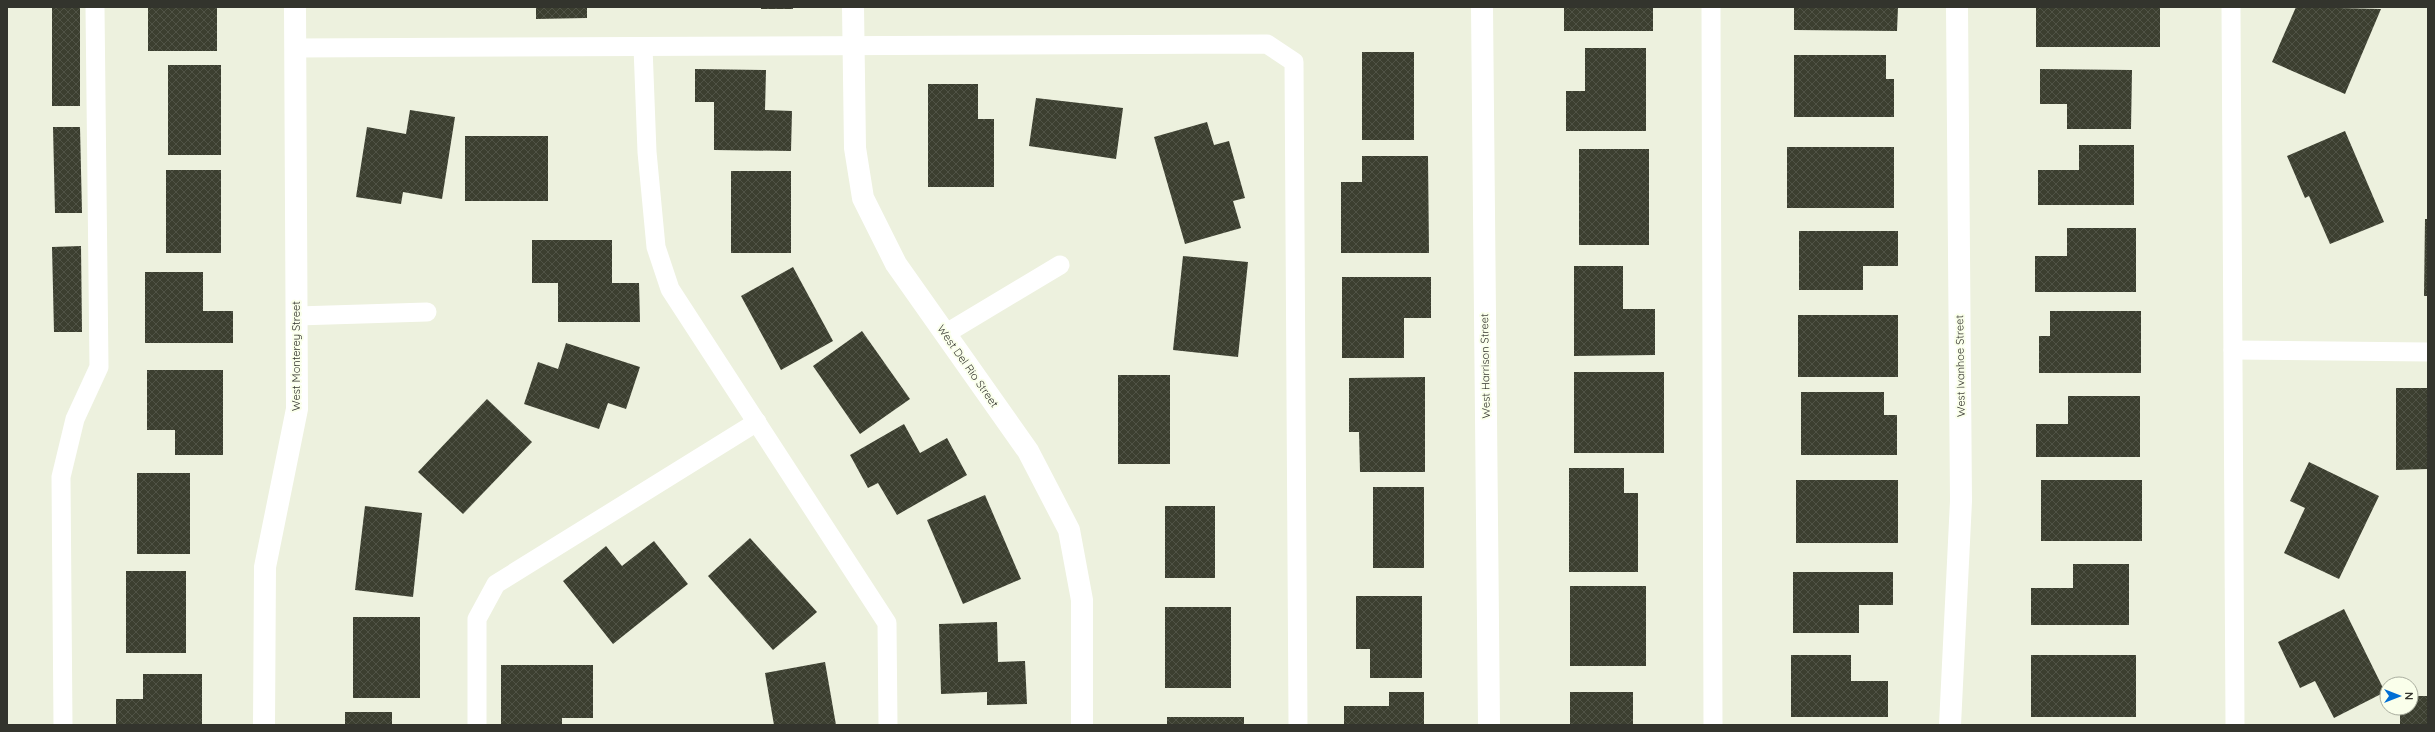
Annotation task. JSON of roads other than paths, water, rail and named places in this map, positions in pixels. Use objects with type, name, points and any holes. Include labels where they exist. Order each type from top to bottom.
[{"type":"street","name":"West Monterey Street","points":[[264,725],[265,567],[297,409],[295,7]]},
{"type":"street","name":"West Del Rio Street","points":[[853,7],[854,148],[863,198],[896,264],[1028,451],[1069,530],[1082,600],[1082,725]]},
{"type":"street","name":"West Harrison Street","points":[[1482,7],[1489,725]]},
{"type":"street","name":"West Ivanhoe Street","points":[[1950,725],[1961,500],[1957,7]]},
{"type":"lane","points":[[63,725],[61,477],[75,419],[99,367],[96,7]]},
{"type":"lane","points":[[1711,7],[1713,725]]},
{"type":"lane","points":[[2231,7],[2235,725]]},
{"type":"lane","points":[[295,48],[1267,44],[1294,62],[1298,725]]},
{"type":"lane","points":[[643,47],[647,152],[656,247],[670,289],[887,623],[888,725]]},
{"type":"lane","points":[[945,334],[1060,265]]},
{"type":"lane","points":[[297,316],[428,312]]},
{"type":"lane","points":[[2233,350],[2428,352]]},
{"type":"lane","points":[[477,725],[477,619],[496,584],[757,422]]}]
